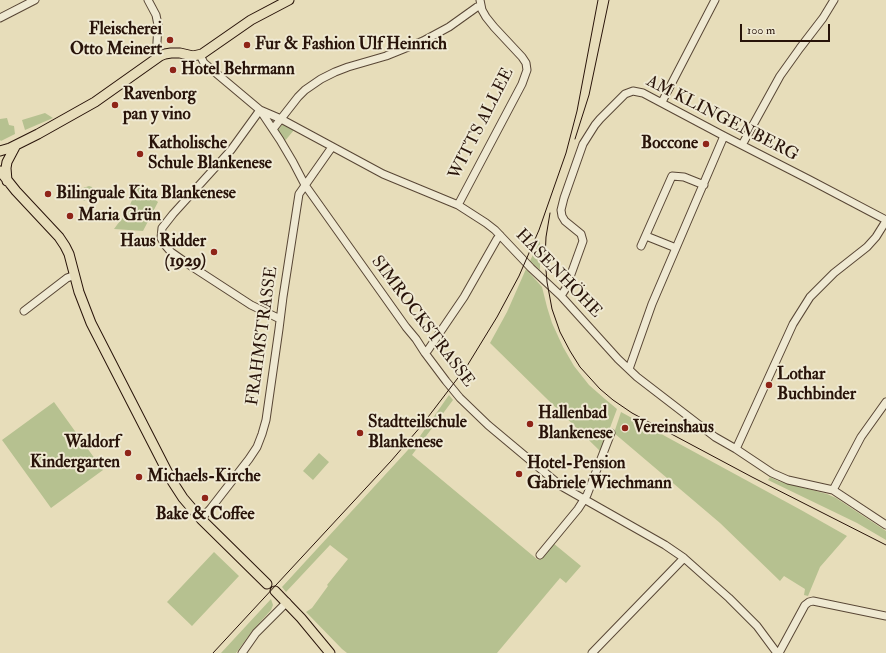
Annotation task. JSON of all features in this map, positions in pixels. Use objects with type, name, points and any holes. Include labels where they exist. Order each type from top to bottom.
[{"type":"main road","points":[[0,151],[16,145],[59,123],[95,102],[165,54],[180,53],[193,56],[200,55],[251,20],[289,0]]},
{"type":"main road","points":[[8,181],[6,168],[7,162],[16,145]]},
{"type":"main road","points":[[0,171],[59,237],[69,254],[79,292],[91,323],[172,481],[183,498],[201,519],[267,584]]},
{"type":"main road","points":[[275,591],[287,602],[330,653]]},
{"type":"street","points":[[0,18],[35,0]]},
{"type":"street","points":[[148,0],[156,15],[158,26],[156,59]]},
{"type":"street","points":[[662,102],[715,0]]},
{"type":"street","points":[[742,145],[780,76],[823,18],[834,0]]},
{"type":"street","points":[[273,129],[298,97],[321,79],[348,67],[386,56],[423,41],[449,27],[478,7],[480,3]]},
{"type":"street","name":"WITTS ALLEE","points":[[458,205],[524,79],[526,70],[526,63],[522,57],[486,17],[480,3]]},
{"type":"street","name":"HASENHÖHE","points":[[200,55],[204,63],[260,110],[281,119],[383,174],[458,205],[486,222],[561,296],[618,359],[637,376],[715,437],[772,473],[788,480],[833,490],[886,525]]},
{"type":"street","name":"AM KLINGENBERG","points":[[561,296],[566,288],[583,242],[581,234],[564,221],[561,213],[564,198],[584,144],[595,125],[625,94],[630,92],[640,91],[886,220]]},
{"type":"street","points":[[260,110],[231,150],[162,228],[161,238],[171,252],[191,266],[252,305],[280,319]]},
{"type":"street","name":"SIMROCKSTRASSE","points":[[260,110],[293,162],[305,185],[406,327],[460,398],[484,422],[561,486],[665,545],[684,558],[727,596],[757,626],[778,653]]},
{"type":"street","points":[[629,369],[652,304],[724,136]]},
{"type":"street","name":"FRAHMSTRASSE","points":[[201,519],[248,461],[260,440],[266,420],[299,194],[332,147]]},
{"type":"street","points":[[641,246],[672,176],[684,177],[704,185]]},
{"type":"street","points":[[736,449],[793,324],[810,297],[834,273],[867,247],[876,237],[886,220]]},
{"type":"street","points":[[425,353],[464,297],[500,235]]},
{"type":"street","points":[[646,236],[676,248]]},
{"type":"street","points":[[24,311],[66,278],[75,275]]},
{"type":"street","points":[[833,490],[861,437],[886,402]]},
{"type":"street","points":[[540,555],[584,500],[611,433]]},
{"type":"street","points":[[592,653],[684,558]]},
{"type":"street","points":[[778,653],[805,605],[809,602],[812,601],[886,616]]},
{"type":"street","points":[[242,653],[256,633],[287,602]]},
{"type":"green space","points":[[45,113],[53,118],[25,130],[22,120]]},
{"type":"green space","points":[[7,118],[9,125],[14,126],[15,134],[1,141],[0,119]]},
{"type":"green space","points":[[285,124],[294,130],[284,142],[277,131],[282,125]]},
{"type":"green space","points":[[138,185],[158,202],[143,231],[114,229],[128,210]]},
{"type":"green space","points":[[89,186],[94,190],[95,195],[92,197],[86,199],[85,201],[77,199],[73,196],[80,189]]},
{"type":"green space","points":[[540,240],[540,270],[530,261]]},
{"type":"green space","points":[[526,269],[542,287],[552,323],[574,366],[589,385],[617,409],[601,452],[490,343],[507,312]]},
{"type":"green space","points":[[449,395],[453,400],[412,455],[538,560],[553,543],[581,566],[566,583],[560,578],[497,653],[347,653],[306,612],[312,608],[328,586],[327,585],[348,559],[330,545],[286,592],[282,587],[418,439]]},
{"type":"green space","points":[[54,402],[103,470],[51,508],[2,440]]},
{"type":"green space","points":[[621,412],[847,536],[820,567],[808,596],[804,595],[805,589],[784,576],[780,581],[720,523],[614,433]]},
{"type":"green space","points":[[319,453],[329,462],[313,480],[303,471]]},
{"type":"green space","points":[[770,477],[778,481],[827,494],[836,498],[886,531],[886,540],[857,523],[768,480]]},
{"type":"green space","points":[[214,552],[239,576],[192,626],[167,602]]},
{"type":"green space","points":[[271,599],[273,605],[271,610],[253,630],[236,653],[221,653]]},
{"type":"tram line","points":[[213,653],[391,461],[422,425],[467,366],[497,317],[519,276],[539,230],[566,153],[577,111],[598,0]]},
{"type":"tram line","points":[[575,139],[589,95],[609,0]]},
{"type":"tram line","points":[[550,213],[546,237],[545,258],[547,282],[552,309],[560,332],[570,351],[580,367],[600,389],[632,413],[752,477],[886,545]]},
{"type":"place","name":"Fleischerei Otto Meinert","points":[[170,40]]},
{"type":"place","name":"Fur & Fashion Ulf Heinrich","points":[[247,45]]},
{"type":"place","name":"Hotel Behrmann","points":[[173,70]]},
{"type":"place","name":"Ravenborg pan y vino","points":[[115,105]]},
{"type":"place","name":"Boccone","points":[[706,144]]},
{"type":"place","name":"Katholische Schule Blankenese","points":[[140,154]]},
{"type":"place","name":"Bilinguale Kita Blankenese","points":[[48,194]]},
{"type":"place","name":"Maria Grün","points":[[70,216]]},
{"type":"place","name":"Haus Ridder (1929)","points":[[214,252]]},
{"type":"place","name":"Lothar Buchbinder","points":[[769,385]]},
{"type":"place","name":"Hallenbad Blankenese","points":[[530,424]]},
{"type":"place","name":"Vereinshaus","points":[[625,428]]},
{"type":"place","name":"Stadtteilschule Blankenese","points":[[360,433]]},
{"type":"place","name":"Waldorf Kindergarten","points":[[128,453]]},
{"type":"place","name":"Hotel-Pension Gabriele Wiechmann","points":[[519,474]]},
{"type":"place","name":"Michaels-Kirche","points":[[139,477]]},
{"type":"place","name":"Bake & Coffee","points":[[205,498]]}]
